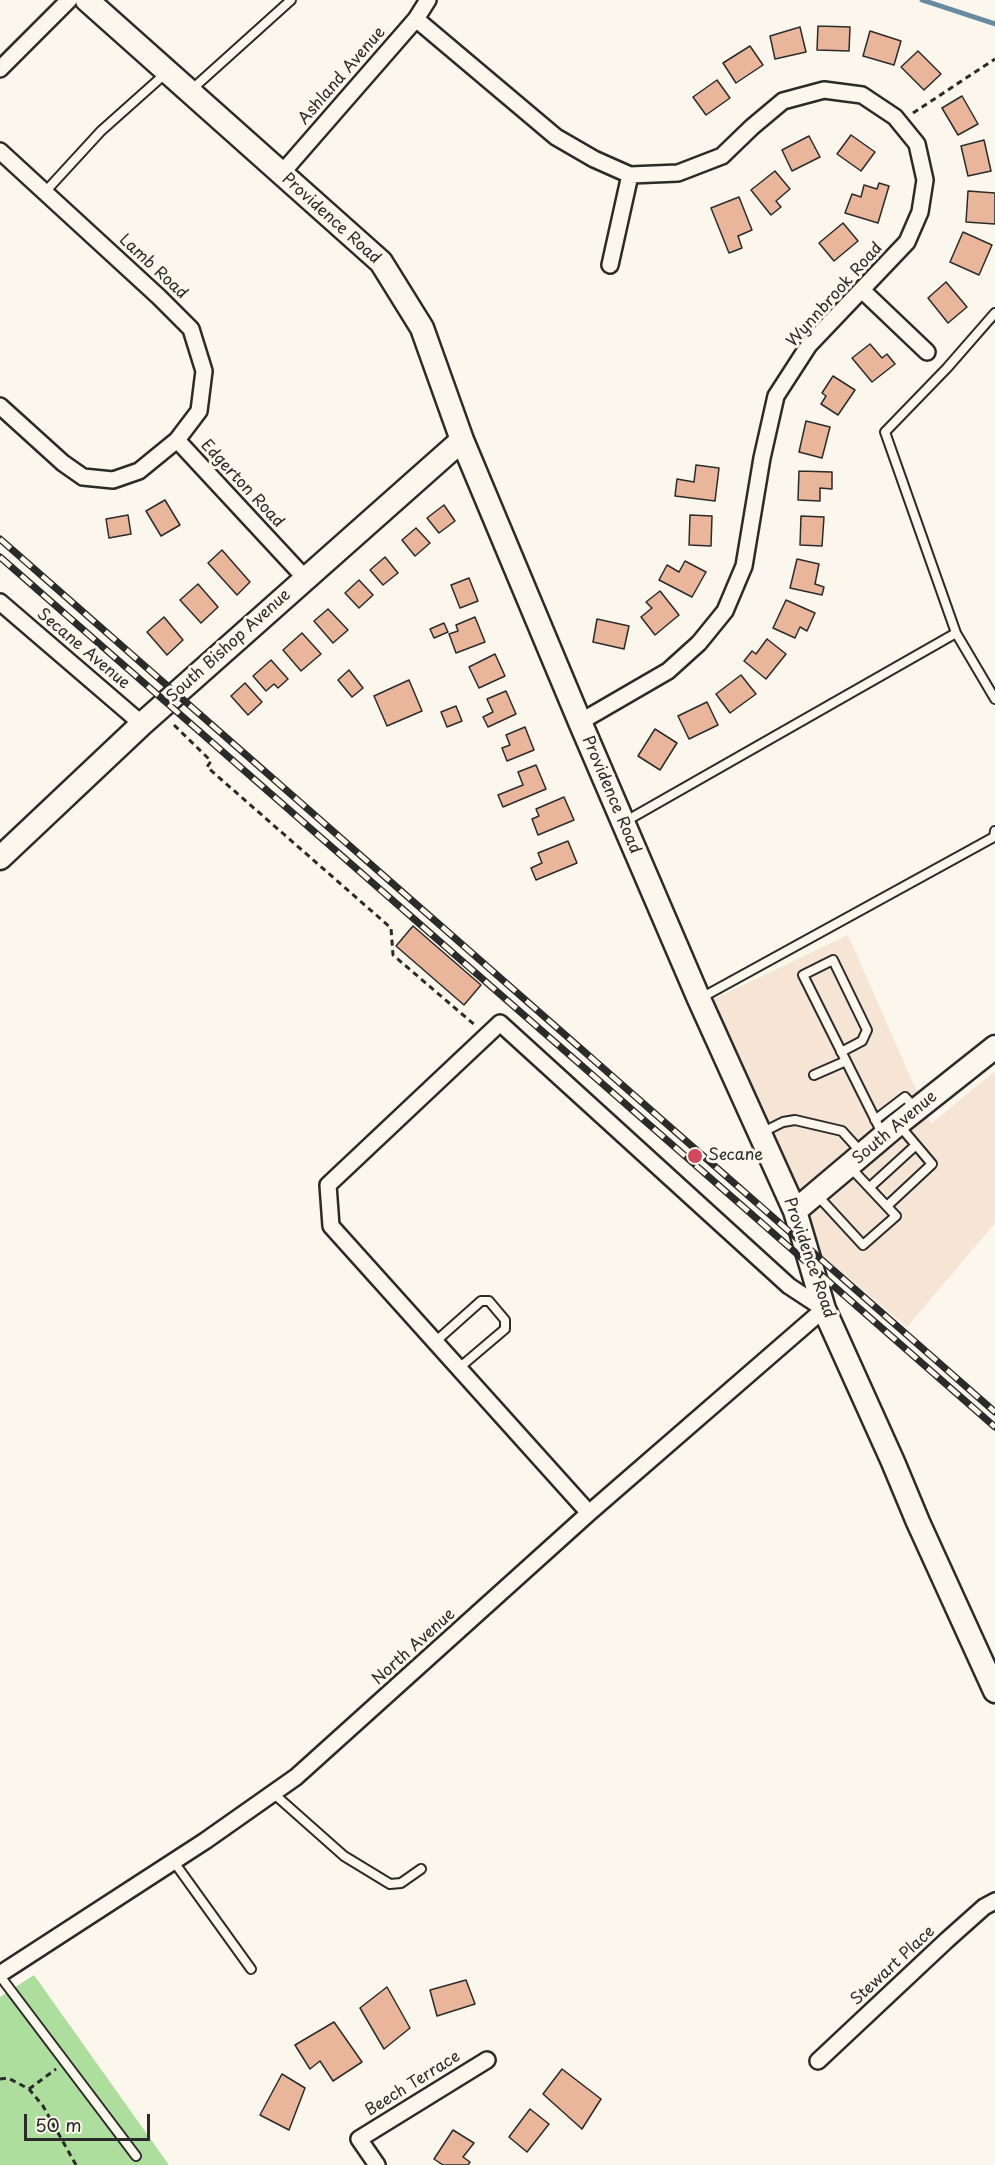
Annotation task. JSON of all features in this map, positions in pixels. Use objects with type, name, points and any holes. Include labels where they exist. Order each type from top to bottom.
[{"type":"street","points":[[0,69],[69,0]]},
{"type":"street","name":"Providence Road","points":[[87,0],[381,262],[422,328],[462,440],[580,722],[699,999],[795,1211],[824,1309],[995,1691]]},
{"type":"street","name":"Ashland Avenue","points":[[280,174],[416,19],[428,0]]},
{"type":"street","name":"Wynnbrook Road","points":[[416,19],[556,137],[594,159],[630,175],[678,173],[722,156],[783,101],[824,90],[862,95],[895,117],[917,144],[925,180],[920,212],[907,242],[863,291],[809,345],[776,396],[762,458],[744,566],[725,611],[699,643],[668,671],[580,722]]},
{"type":"street","name":"Lamb Road","points":[[0,150],[191,329],[204,371],[200,411],[177,440]]},
{"type":"street","points":[[610,265],[630,175]]},
{"type":"street","points":[[863,291],[927,352]]},
{"type":"street","name":"Edgerton Road","points":[[0,406],[63,463],[83,477],[113,480],[139,471],[177,440],[306,578]]},
{"type":"street","name":"South Bishop Avenue","points":[[0,858],[142,724],[462,440]]},
{"type":"street","name":"Secane Avenue","points":[[0,602],[142,724]]},
{"type":"street","points":[[589,1513],[331,1226],[328,1185],[500,1023],[789,1286],[824,1309]]},
{"type":"street","name":"South Avenue","points":[[795,1211],[856,1160],[886,1127],[916,1110],[992,1054]]},
{"type":"street","name":"North Avenue","points":[[0,1975],[174,1862],[296,1777],[589,1513],[824,1309]]},
{"type":"street","name":"Stewart Place","points":[[818,2061],[947,1940],[984,1907],[995,1901]]},
{"type":"street","name":"Beech Terrace","points":[[377,2165],[359,2139],[487,2060]]},
{"type":"lane","points":[[189,92],[291,0]]},
{"type":"lane","points":[[45,192],[101,131],[167,72]]},
{"type":"lane","points":[[995,313],[947,368],[885,432],[956,633],[995,699]]},
{"type":"lane","points":[[623,823],[956,633]]},
{"type":"lane","points":[[699,999],[994,837],[995,831]]},
{"type":"lane","points":[[841,1052],[862,1041],[867,1030],[833,960],[803,975],[841,1052],[886,1127],[916,1145],[932,1164],[887,1206]]},
{"type":"lane","points":[[814,1075],[846,1061]]},
{"type":"lane","points":[[760,1134],[789,1120],[835,1128],[847,1136],[870,1187],[896,1216],[863,1245],[816,1194]]},
{"type":"lane","points":[[870,1187],[916,1145]]},
{"type":"lane","points":[[435,1342],[481,1301],[489,1301],[506,1320],[505,1329],[459,1368]]},
{"type":"lane","points":[[273,1793],[344,1856],[390,1884],[401,1883],[421,1869]]},
{"type":"lane","points":[[174,1862],[251,1969]]},
{"type":"lane","points":[[0,1975],[136,2156]]},
{"type":"path","points":[[898,122],[995,59]]},
{"type":"path","points":[[174,725],[211,761],[207,767],[391,928],[393,955],[487,1035]]},
{"type":"path","points":[[28,2089],[65,2062]]},
{"type":"path","points":[[0,2079],[8,2078],[28,2089],[43,2106],[76,2165]]},
{"type":"shaded area","points":[[848,935],[931,1124],[995,1071],[995,1223],[907,1327],[822,1255],[813,1226],[712,1000]]},
{"type":"green space","points":[[34,1975],[169,2165],[0,2165],[0,1997]]},
{"type":"building","points":[[818,26],[850,27],[849,51],[817,50]]},
{"type":"building","points":[[800,27],[806,52],[775,59],[770,36]]},
{"type":"building","points":[[870,31],[901,41],[894,65],[863,56]]},
{"type":"building","points":[[750,46],[763,65],[736,83],[723,63]]},
{"type":"building","points":[[918,51],[941,74],[924,90],[901,67]]},
{"type":"building","points":[[717,80],[730,98],[706,115],[693,97]]},
{"type":"building","points":[[962,96],[978,124],[958,135],[942,108]]},
{"type":"building","points":[[851,135],[875,152],[861,171],[837,154]]},
{"type":"building","points":[[809,136],[820,157],[792,171],[782,150]]},
{"type":"building","points":[[984,140],[991,171],[968,176],[961,146]]},
{"type":"building","points":[[775,171],[790,189],[776,201],[781,207],[771,215],[751,190]]},
{"type":"building","points":[[879,183],[889,186],[878,223],[845,213],[852,194],[861,197],[864,185],[877,189]]},
{"type":"building","points":[[968,191],[995,193],[995,224],[966,222]]},
{"type":"building","points":[[739,197],[752,230],[738,236],[742,248],[729,253],[711,208]]},
{"type":"building","points":[[843,223],[858,241],[834,261],[819,243]]},
{"type":"building","points":[[963,232],[992,245],[979,275],[950,262]]},
{"type":"building","points":[[946,282],[967,307],[948,323],[928,298]]},
{"type":"building","points":[[870,344],[882,358],[887,354],[895,364],[872,382],[852,358]]},
{"type":"building","points":[[833,376],[855,390],[838,415],[821,404],[826,396],[822,393]]},
{"type":"building","points":[[806,421],[830,427],[822,458],[799,452]]},
{"type":"building","points":[[696,465],[719,468],[715,501],[675,496],[677,479],[694,482]]},
{"type":"building","points":[[799,471],[832,472],[832,489],[820,488],[820,501],[798,500]]},
{"type":"building","points":[[165,500],[180,525],[161,536],[146,511]]},
{"type":"building","points":[[444,505],[455,521],[439,533],[427,518]]},
{"type":"building","points":[[128,515],[131,534],[109,538],[106,519]]},
{"type":"building","points":[[690,515],[712,516],[711,546],[689,545]]},
{"type":"building","points":[[801,516],[824,517],[822,546],[800,545]]},
{"type":"building","points":[[416,528],[430,543],[415,556],[402,540]]},
{"type":"building","points":[[222,550],[250,582],[237,595],[208,563]]},
{"type":"building","points":[[385,557],[398,573],[383,585],[370,570]]},
{"type":"building","points":[[797,559],[819,564],[815,584],[824,587],[822,595],[790,588]]},
{"type":"building","points":[[685,561],[706,572],[692,597],[659,580],[667,565],[679,572]]},
{"type":"building","points":[[469,578],[478,601],[460,608],[451,585]]},
{"type":"building","points":[[359,580],[373,595],[359,608],[345,593]]},
{"type":"building","points":[[198,584],[218,607],[201,623],[180,600]]},
{"type":"building","points":[[660,591],[679,615],[655,635],[641,617],[652,608],[646,602]]},
{"type":"building","points":[[786,600],[815,613],[807,631],[800,627],[795,638],[773,628]]},
{"type":"building","points":[[328,609],[348,630],[333,643],[314,621]]},
{"type":"building","points":[[164,617],[183,640],[167,655],[147,632]]},
{"type":"building","points":[[475,617],[485,642],[456,653],[449,634],[458,631],[456,625]]},
{"type":"building","points":[[597,619],[629,626],[624,649],[593,642]]},
{"type":"building","points":[[444,623],[448,632],[434,638],[430,629]]},
{"type":"building","points":[[302,633],[321,654],[301,671],[283,650]]},
{"type":"building","points":[[767,639],[786,654],[766,679],[744,661],[752,651],[756,654]]},
{"type":"building","points":[[495,654],[505,676],[479,688],[469,667]]},
{"type":"building","points":[[271,660],[288,679],[278,688],[274,684],[266,691],[253,676]]},
{"type":"building","points":[[349,670],[363,688],[352,697],[338,680]]},
{"type":"building","points":[[741,675],[756,694],[730,713],[716,694]]},
{"type":"building","points":[[409,680],[422,711],[387,726],[374,696]]},
{"type":"building","points":[[245,683],[262,702],[248,715],[231,696]]},
{"type":"building","points":[[506,691],[516,714],[488,727],[483,717],[493,712],[487,699]]},
{"type":"building","points":[[707,702],[718,725],[689,739],[678,716]]},
{"type":"building","points":[[456,706],[462,721],[447,727],[441,712]]},
{"type":"building","points":[[525,727],[534,750],[507,761],[502,748],[510,745],[506,735]]},
{"type":"building","points":[[655,729],[677,743],[660,770],[638,756]]},
{"type":"building","points":[[536,765],[546,789],[503,807],[498,795],[523,785],[518,772]]},
{"type":"building","points":[[564,797],[574,820],[538,835],[532,819],[539,816],[536,809]]},
{"type":"building","points":[[568,841],[577,863],[536,880],[531,868],[542,863],[538,853]]},
{"type":"building","points":[[413,926],[481,985],[464,1005],[396,946]]},
{"type":"building","points":[[466,1980],[475,2004],[437,2016],[430,1990]]},
{"type":"building","points":[[387,1987],[410,2028],[384,2049],[360,2008]]},
{"type":"building","points":[[334,2022],[362,2062],[333,2081],[320,2061],[310,2069],[295,2045]]},
{"type":"building","points":[[562,2069],[601,2099],[582,2129],[543,2094]]},
{"type":"building","points":[[282,2074],[305,2088],[289,2130],[260,2115]]},
{"type":"building","points":[[530,2109],[549,2124],[527,2152],[509,2137]]},
{"type":"building","points":[[453,2130],[474,2143],[463,2157],[470,2162],[468,2165],[443,2165],[434,2159]]},
{"type":"waterway","points":[[922,0],[995,24]]},
{"type":"railway","points":[[0,539],[995,1412]]},
{"type":"railway","points":[[0,557],[995,1427]]},
{"type":"place","name":"Secane","points":[[695,1156]]}]
